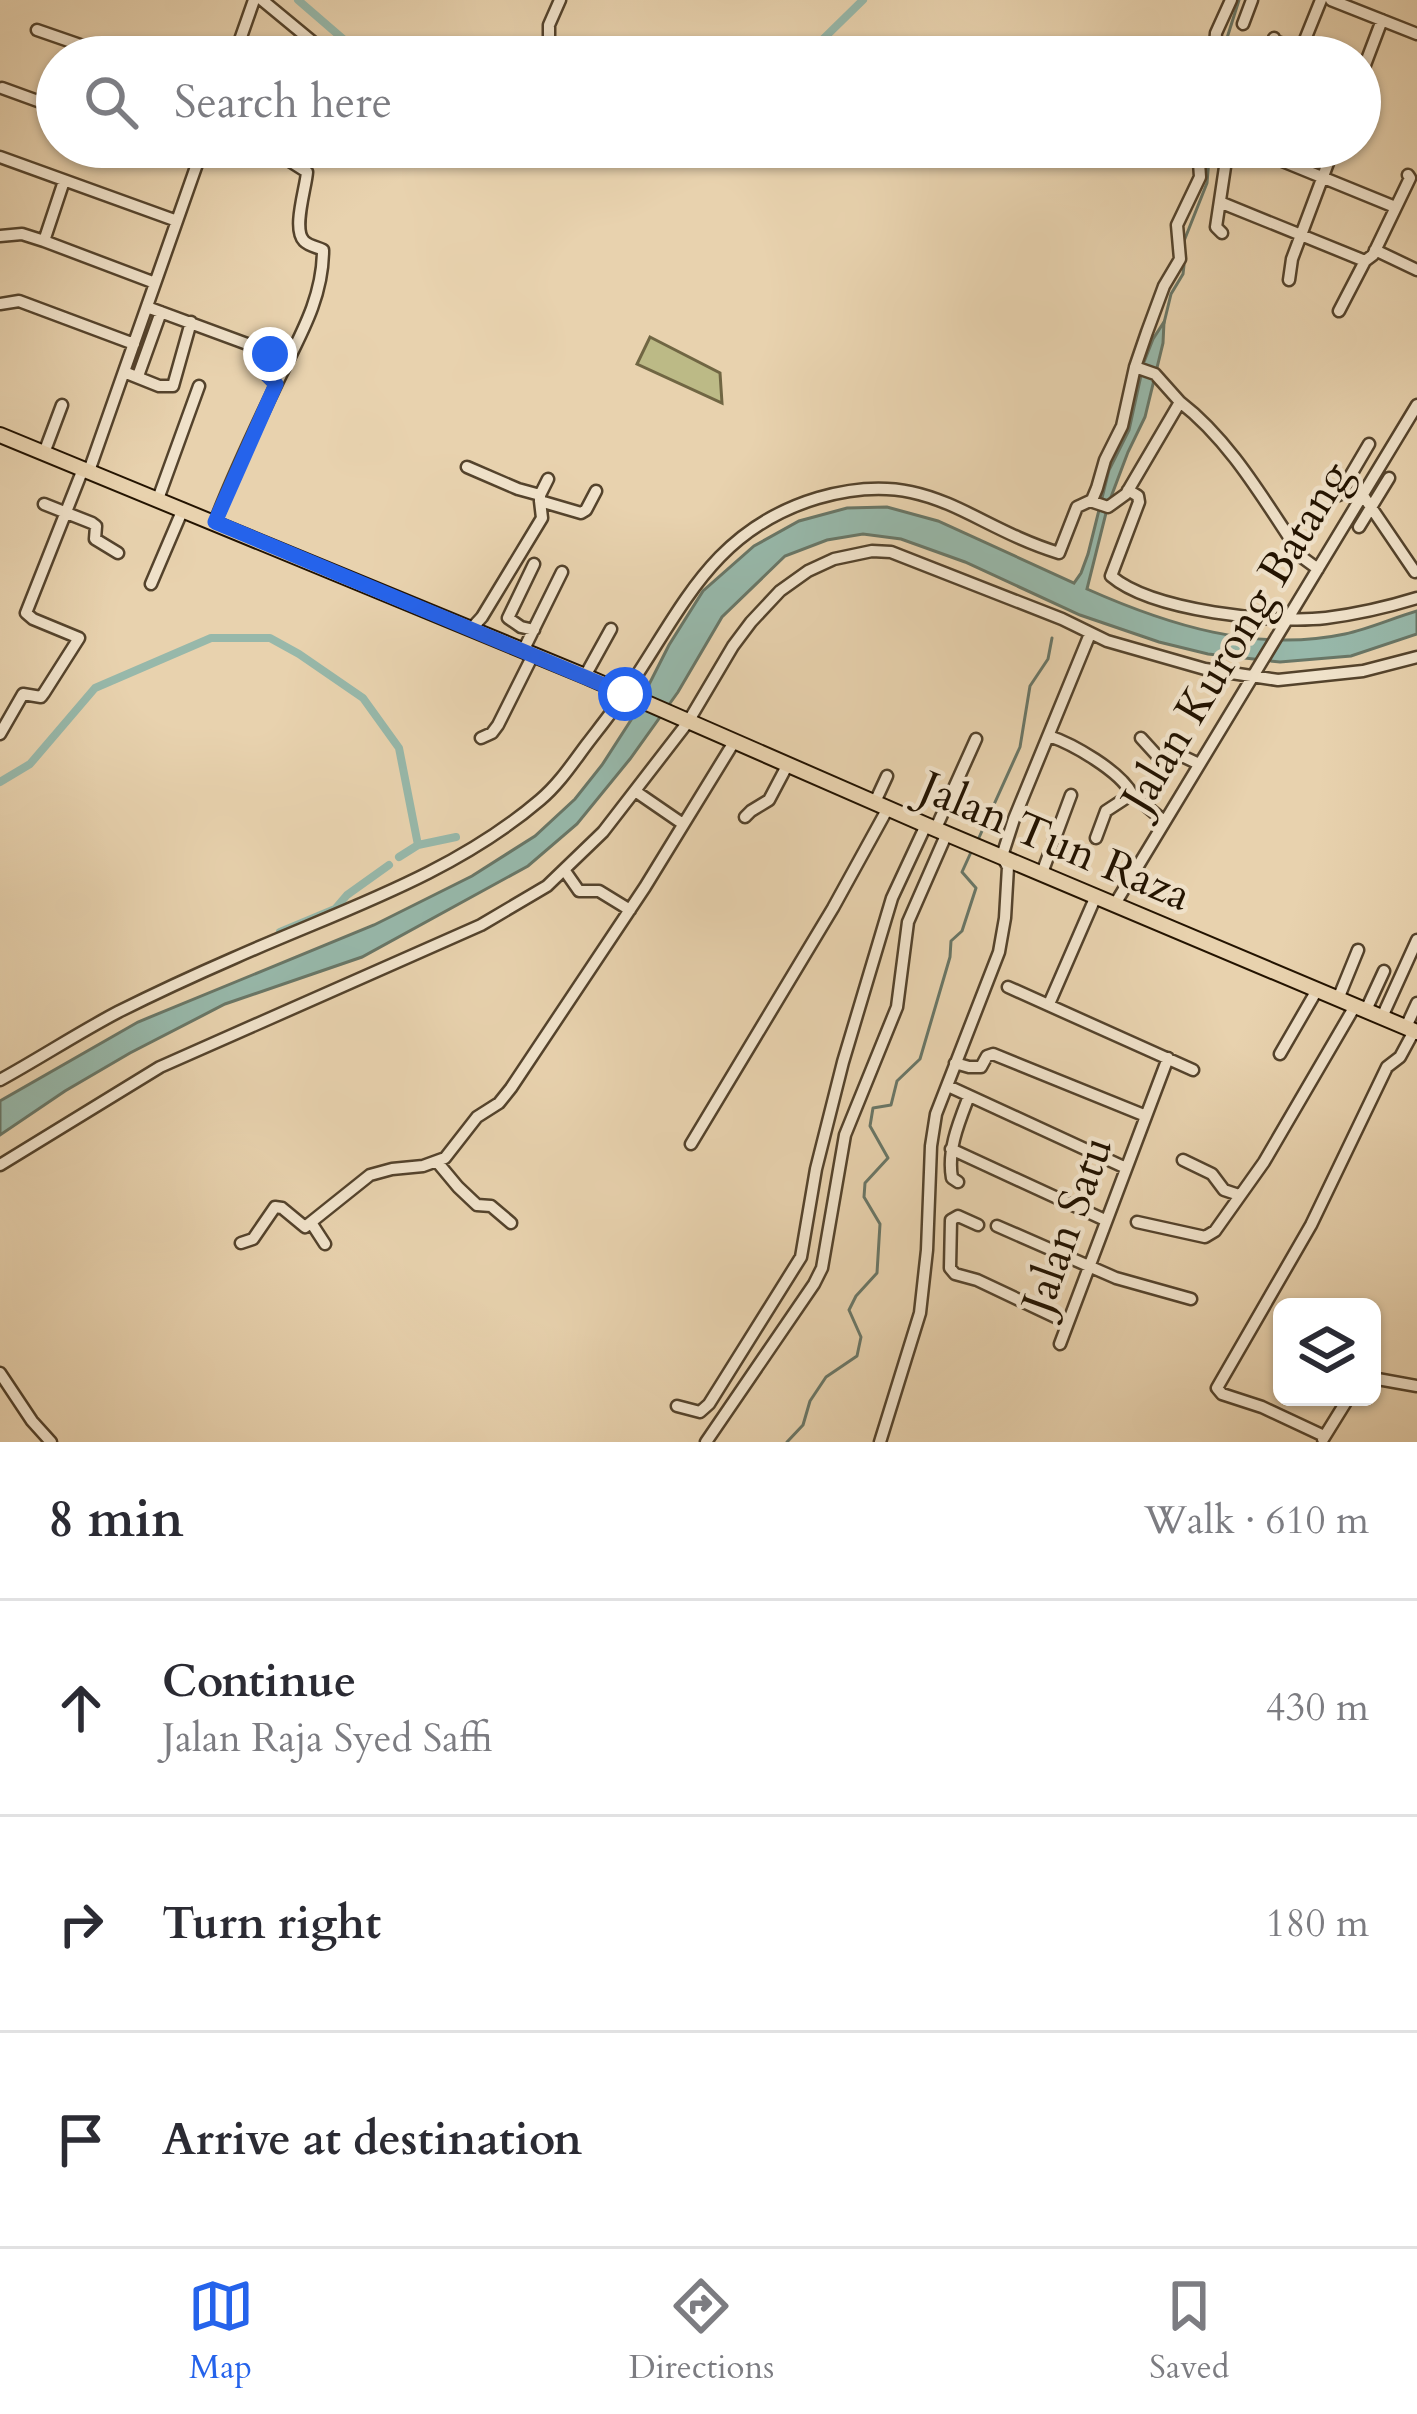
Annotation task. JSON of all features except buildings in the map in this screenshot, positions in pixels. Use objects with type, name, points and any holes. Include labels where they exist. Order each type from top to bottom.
[{"type":"main road","name":"Jalan Tun Raza","points":[[0,435],[585,676],[1412,1030]]},
{"type":"street","points":[[243,36],[258,0],[304,36]]},
{"type":"street","points":[[549,36],[560,0]]},
{"type":"street","points":[[1216,36],[1231,0]]},
{"type":"street","points":[[1243,24],[1252,0]]},
{"type":"street","points":[[1306,36],[1321,0]]},
{"type":"street","points":[[1330,0],[1417,34]]},
{"type":"street","points":[[1376,36],[1382,20]]},
{"type":"street","points":[[37,29],[56,36]]},
{"type":"street","points":[[2,88],[36,100]]},
{"type":"street","points":[[0,157],[177,221]]},
{"type":"street","points":[[0,734],[22,694],[41,697],[79,638],[26,613],[124,371],[196,168]]},
{"type":"street","points":[[215,522],[308,321],[322,274],[323,250],[300,236],[307,172],[301,168]]},
{"type":"street","points":[[1099,504],[1100,481],[1111,446],[1122,426],[1164,286],[1180,259],[1178,225],[1200,177],[1199,168]]},
{"type":"street","points":[[1222,233],[1216,227],[1226,168]]},
{"type":"street","points":[[1305,168],[1395,207]]},
{"type":"street","points":[[1289,280],[1326,168]]},
{"type":"street","points":[[1339,311],[1365,261],[1373,255],[1408,175]]},
{"type":"street","points":[[44,241],[64,181]]},
{"type":"street","points":[[1222,202],[1365,261]]},
{"type":"street","points":[[0,236],[22,234],[155,283]]},
{"type":"street","points":[[1375,250],[1417,270]]},
{"type":"street","points":[[0,304],[19,302],[134,344]]},
{"type":"street","points":[[147,307],[269,352],[267,375],[276,384]]},
{"type":"street","points":[[138,376],[161,312]]},
{"type":"street","points":[[124,371],[159,386],[173,386],[191,322]]},
{"type":"street","points":[[1137,368],[1155,374],[1212,430],[1303,558],[1318,569]]},
{"type":"street","points":[[158,499],[200,386]]},
{"type":"street","points":[[0,1080],[147,998],[447,865],[485,841],[564,776],[627,694],[704,572],[749,531],[819,498],[857,490],[904,489],[948,502],[1057,554],[1077,507],[1122,499],[1180,402]]},
{"type":"street","points":[[44,453],[62,405]]},
{"type":"street","name":"Jalan Kurong Batang","points":[[1115,904],[1417,405]]},
{"type":"street","points":[[1340,495],[1370,444]]},
{"type":"street","points":[[1360,458],[1378,468]]},
{"type":"street","points":[[466,467],[581,513],[596,491]]},
{"type":"street","points":[[1359,527],[1389,478]]},
{"type":"street","points":[[471,629],[542,518],[540,498],[548,479]]},
{"type":"street","points":[[1129,490],[1139,502],[1112,574],[1143,595],[1213,612],[1289,621],[1357,613],[1417,598]]},
{"type":"street","points":[[1362,494],[1415,572]]},
{"type":"street","points":[[44,504],[95,526],[95,539],[118,553]]},
{"type":"street","points":[[151,584],[183,509]]},
{"type":"street","points":[[0,1166],[160,1067],[481,925],[565,872],[603,832],[688,722],[758,613],[822,563],[883,551],[901,555],[1090,634],[1205,669],[1254,678],[1314,678],[1417,657]]},
{"type":"street","points":[[534,564],[508,618],[534,631]]},
{"type":"street","points":[[482,738],[498,725],[562,572]]},
{"type":"street","points":[[585,676],[611,629]]},
{"type":"street","points":[[880,1442],[920,1312],[936,1114],[999,952],[1008,867],[1002,856],[1090,634]]},
{"type":"street","points":[[1049,736],[1070,743],[1110,769],[1165,821]]},
{"type":"street","points":[[1141,739],[1162,761],[1182,756],[1198,764]]},
{"type":"street","points":[[706,1442],[822,1268],[845,1135],[897,1007],[904,941],[914,906],[976,740]]},
{"type":"street","points":[[293,1234],[370,1175],[438,1162],[477,1117],[500,1103],[630,910],[734,742]]},
{"type":"street","points":[[746,818],[775,793],[788,764]]},
{"type":"street","points":[[691,1144],[833,908],[881,805],[887,776]]},
{"type":"street","points":[[635,791],[683,824]]},
{"type":"street","points":[[1096,838],[1106,812],[1132,794]]},
{"type":"street","points":[[1042,873],[1071,795]]},
{"type":"street","points":[[677,1406],[700,1412],[709,1404],[801,1257],[816,1169],[843,1062],[892,898],[943,831]]},
{"type":"street","points":[[565,872],[579,891],[599,891],[630,910]]},
{"type":"street","points":[[1049,1004],[1096,896]]},
{"type":"street","points":[[1382,1017],[1417,940]]},
{"type":"street","points":[[1338,999],[1358,950]]},
{"type":"street","points":[[1138,1222],[1205,1237],[1215,1231],[1250,1184],[1384,971]]},
{"type":"street","points":[[1007,987],[1193,1070]]},
{"type":"street","points":[[1280,1054],[1317,990]]},
{"type":"street","points":[[1343,1406],[1323,1439],[1217,1388],[1311,1226],[1387,1067],[1400,1057],[1417,1003]]},
{"type":"street","points":[[955,1063],[981,1067],[992,1054],[1146,1116]]},
{"type":"street","name":"Jalan Satu","points":[[1060,1344],[1168,1058]]},
{"type":"street","points":[[948,1086],[1126,1168]]},
{"type":"street","points":[[958,1182],[950,1173],[952,1149],[969,1096]]},
{"type":"street","points":[[952,1149],[1106,1220]]},
{"type":"street","points":[[1183,1160],[1212,1174],[1224,1190],[1239,1195]]},
{"type":"street","points":[[438,1162],[477,1204],[491,1206],[511,1223]]},
{"type":"street","points":[[241,1243],[253,1239],[274,1207],[309,1226],[325,1244]]},
{"type":"street","points":[[978,1225],[958,1216],[951,1220],[950,1268],[955,1274],[1068,1323]]},
{"type":"street","points":[[997,1226],[1116,1278],[1191,1299]]},
{"type":"street","points":[[0,1373],[50,1442]]},
{"type":"street","points":[[1381,1380],[1417,1386]]},
{"type":"shaded area","points":[[1164,322],[1145,417],[1108,505],[1087,589],[1181,624],[1246,638],[1312,639],[1345,634],[1417,611],[1417,634],[1351,656],[1280,662],[1208,654],[1080,615],[965,562],[901,539],[863,534],[827,540],[785,556],[722,617],[678,692],[630,759],[577,824],[528,866],[362,957],[225,1004],[130,1053],[0,1135],[0,1101],[138,1022],[374,925],[472,876],[535,836],[575,799],[602,765],[703,591],[754,546],[799,521],[847,508],[887,507],[938,521],[1074,583],[1088,554],[1109,470],[1129,430],[1144,362]]},
{"type":"shaded area","points":[[650,337],[720,373],[722,403],[637,364]]},
{"type":"waterway","points":[[298,0],[340,36]]},
{"type":"waterway","points":[[826,36],[863,0]]},
{"type":"waterway","points":[[1228,36],[1239,0]]},
{"type":"waterway","points":[[1184,249],[1208,168]]},
{"type":"waterway","points":[[1164,323],[1184,265]]},
{"type":"waterway","points":[[0,782],[30,764],[95,688],[211,638],[270,638],[363,698],[399,748],[418,845],[399,857]]},
{"type":"waterway","points":[[977,842],[1020,747],[1030,686],[1048,659],[1052,638]]},
{"type":"waterway","points":[[418,845],[456,837]]},
{"type":"waterway","points":[[787,1442],[803,1425],[810,1401],[826,1377],[857,1356],[861,1337],[849,1310],[877,1273],[880,1224],[864,1197],[865,1183],[888,1158],[870,1126],[873,1108],[891,1105],[897,1081],[920,1059],[951,941],[962,931],[976,888],[962,872],[972,850]]},
{"type":"waterway","points":[[280,932],[335,909],[389,865]]},
{"type":"route","points":[[270,354],[267,375],[276,384],[215,522],[625,694]]}]
